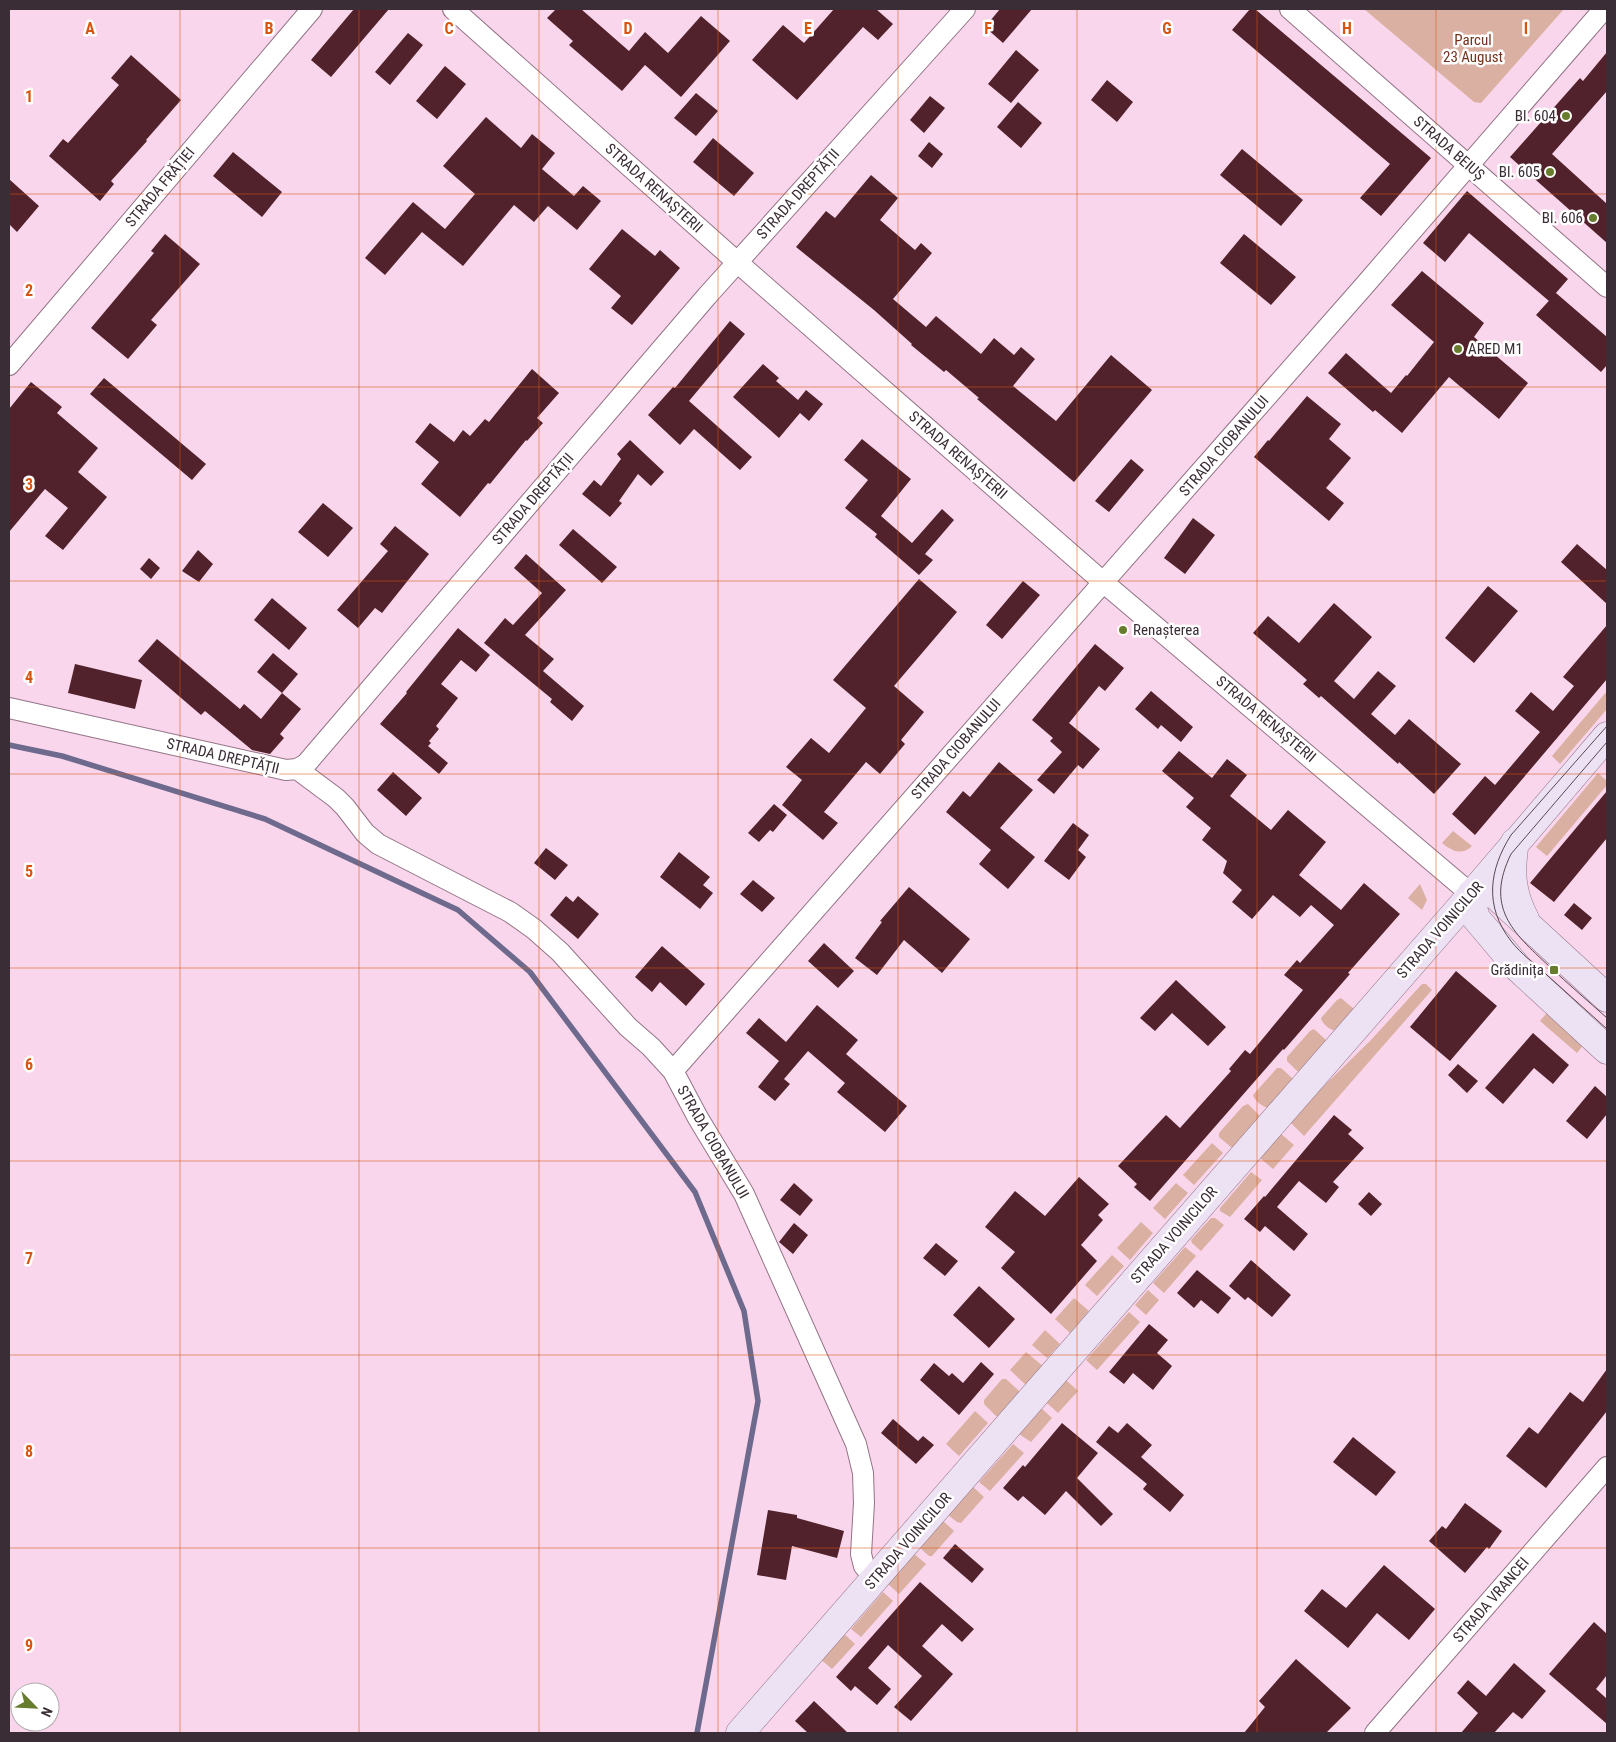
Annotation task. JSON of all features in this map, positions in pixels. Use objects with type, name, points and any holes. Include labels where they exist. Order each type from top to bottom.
[{"type":"main road","name":"STRADA VOINICILOR","points":[[740,1733],[761,1722],[875,1578],[1607,736]]},
{"type":"main road","points":[[1516,842],[1512,873],[1514,891],[1519,908],[1533,930]]},
{"type":"main road","points":[[1607,998],[1492,892],[1471,894],[1475,917],[1506,955],[1607,1050]]},
{"type":"main road","points":[[1435,936],[1452,932],[1466,933],[1487,942],[1506,955]]},
{"type":"street","name":"STRADA FRĂȚIEI","points":[[9,365],[312,9]]},
{"type":"street","name":"STRADA RENAȘTERII","points":[[453,9],[737,262],[1103,582],[1471,894]]},
{"type":"street","name":"STRADA DREPTĂȚII","points":[[9,708],[286,770],[297,769],[306,764],[737,262],[965,9]]},
{"type":"street","name":"STRADA BEIUȘ","points":[[1290,9],[1607,287]]},
{"type":"street","name":"STRADA CIOBANULUI","points":[[875,1578],[864,1566],[861,1554],[864,1503],[863,1473],[856,1444],[744,1194],[698,1118],[673,1071],[1469,166],[1604,9]]},
{"type":"street","points":[[297,769],[336,798],[365,833],[378,844],[510,912],[534,928],[560,952],[628,1027],[651,1046],[673,1071]]},
{"type":"street","name":"STRADA VRANCEI","points":[[1375,1733],[1607,1467]]},
{"type":"green space","name":"Parcul 23 August","points":[[1364,9],[1564,9],[1481,103],[1474,102]]},
{"type":"green space","points":[[1607,691],[1607,709],[1560,764],[1552,756]]},
{"type":"green space","points":[[1598,773],[1607,781],[1607,785],[1547,856],[1536,847]]},
{"type":"green space","points":[[1453,831],[1472,846],[1461,852],[1442,843]]},
{"type":"green space","points":[[1420,884],[1427,900],[1422,910],[1408,898]]},
{"type":"green space","points":[[1422,984],[1426,984],[1432,990],[1304,1136],[1289,1121],[1291,1118],[1371,1040]]},
{"type":"green space","points":[[1341,998],[1354,1009],[1337,1031],[1335,1031],[1325,1025],[1321,1018]]},
{"type":"green space","points":[[1551,1008],[1588,1039],[1577,1053],[1540,1021]]},
{"type":"green space","points":[[1314,1029],[1327,1041],[1303,1071],[1297,1071],[1287,1061],[1287,1057]]},
{"type":"green space","points":[[1277,1068],[1281,1068],[1292,1078],[1293,1083],[1270,1109],[1258,1102],[1253,1095]]},
{"type":"green space","points":[[1248,1104],[1260,1116],[1260,1121],[1237,1147],[1232,1148],[1219,1137],[1219,1133],[1243,1106]]},
{"type":"green space","points":[[1280,1133],[1294,1145],[1273,1169],[1259,1157]]},
{"type":"green space","points":[[1212,1143],[1223,1153],[1194,1185],[1183,1175]]},
{"type":"green space","points":[[1251,1172],[1262,1180],[1230,1217],[1220,1211],[1220,1208]]},
{"type":"green space","points":[[1176,1183],[1188,1193],[1165,1219],[1153,1208]]},
{"type":"green space","points":[[1211,1218],[1215,1218],[1224,1225],[1201,1251],[1191,1240]]},
{"type":"green space","points":[[1141,1222],[1153,1233],[1130,1260],[1117,1248]]},
{"type":"green space","points":[[1185,1247],[1196,1256],[1164,1293],[1153,1283]]},
{"type":"green space","points":[[1112,1255],[1124,1266],[1097,1296],[1085,1285]]},
{"type":"green space","points":[[1148,1290],[1159,1300],[1146,1315],[1135,1305]]},
{"type":"green space","points":[[1074,1298],[1089,1311],[1070,1333],[1055,1319]]},
{"type":"green space","points":[[1129,1312],[1140,1322],[1097,1370],[1086,1360]]},
{"type":"green space","points":[[1045,1330],[1060,1344],[1047,1358],[1032,1345]]},
{"type":"green space","points":[[1026,1352],[1044,1367],[1027,1386],[1010,1370]]},
{"type":"green space","points":[[1002,1379],[1006,1379],[1019,1391],[1019,1395],[1000,1416],[996,1416],[984,1404],[984,1400]]},
{"type":"green space","points":[[1062,1380],[1067,1381],[1078,1391],[1058,1413],[1047,1403],[1046,1398]]},
{"type":"green space","points":[[1039,1406],[1052,1418],[1031,1442],[1019,1434]]},
{"type":"green space","points":[[975,1411],[988,1423],[959,1456],[946,1444]]},
{"type":"green space","points":[[1013,1444],[1024,1453],[990,1491],[979,1482]]},
{"type":"green space","points":[[971,1485],[984,1497],[961,1523],[957,1522],[948,1515]]},
{"type":"green space","points":[[941,1519],[954,1531],[932,1556],[929,1556],[920,1548],[920,1542]]},
{"type":"green space","points":[[912,1552],[926,1564],[899,1594],[888,1584]]},
{"type":"green space","points":[[883,1592],[893,1601],[861,1637],[851,1629]]},
{"type":"green space","points":[[842,1632],[855,1644],[832,1669],[819,1658]]},
{"type":"building","points":[[354,9],[389,9],[331,77],[311,60]]},
{"type":"building","points":[[556,9],[581,9],[629,51],[645,32],[668,53],[701,16],[730,41],[681,97],[645,65],[622,91],[569,45],[573,41],[547,18]]},
{"type":"building","points":[[834,9],[876,9],[893,24],[878,40],[863,27],[797,100],[752,60],[783,25],[804,43]]},
{"type":"building","points":[[1000,9],[1032,9],[1003,43],[985,27]]},
{"type":"building","points":[[1250,9],[1255,9],[1431,158],[1381,216],[1360,198],[1390,164],[1232,30]]},
{"type":"building","points":[[408,33],[423,45],[390,85],[375,72]]},
{"type":"building","points":[[1016,50],[1039,70],[1011,103],[988,84]]},
{"type":"building","points":[[1607,52],[1607,91],[1552,154],[1607,204],[1607,243],[1510,157],[1580,78],[1583,81]]},
{"type":"building","points":[[131,55],[181,100],[111,181],[114,184],[100,201],[49,156],[63,139],[68,143],[119,85],[111,78]]},
{"type":"building","points":[[445,66],[466,84],[437,119],[416,101]]},
{"type":"building","points":[[1107,80],[1133,102],[1117,122],[1091,100]]},
{"type":"building","points":[[696,93],[718,111],[696,136],[674,118]]},
{"type":"building","points":[[930,96],[945,108],[924,133],[910,120]]},
{"type":"building","points":[[1018,102],[1042,123],[1021,148],[997,127]]},
{"type":"building","points":[[486,117],[521,148],[532,134],[555,153],[542,169],[574,196],[583,186],[601,201],[577,230],[548,206],[534,222],[514,205],[463,266],[422,232],[385,275],[365,258],[413,202],[445,229],[475,194],[443,166]]},
{"type":"building","points":[[713,138],[754,173],[734,196],[693,162]]},
{"type":"building","points":[[929,142],[943,154],[932,168],[918,156]]},
{"type":"building","points":[[1242,149],[1303,200],[1281,226],[1220,175]]},
{"type":"building","points":[[233,152],[282,192],[262,217],[213,176]]},
{"type":"building","points":[[871,175],[898,198],[880,220],[915,250],[921,243],[932,253],[893,299],[926,327],[936,316],[981,354],[994,338],[1014,355],[1021,347],[1035,359],[1013,386],[1056,421],[1111,355],[1152,390],[1074,482],[946,370],[944,372],[911,345],[874,310],[796,247],[826,211],[835,218]]},
{"type":"building","points":[[9,179],[39,206],[17,232],[9,224]]},
{"type":"building","points":[[1467,191],[1568,279],[1549,301],[1469,233],[1445,262],[1423,243]]},
{"type":"building","points":[[622,229],[655,256],[660,250],[680,268],[632,325],[611,308],[621,296],[589,269]]},
{"type":"building","points":[[165,234],[200,264],[151,320],[157,325],[128,359],[91,328],[154,253],[151,251]]},
{"type":"building","points":[[1244,234],[1296,277],[1271,305],[1220,263]]},
{"type":"building","name":"ARED M1","points":[[1422,271],[1484,323],[1474,337],[1528,383],[1499,419],[1449,377],[1402,433],[1375,410],[1373,412],[1328,373],[1346,353],[1391,393],[1407,376],[1434,342],[1391,305]]},
{"type":"building","points":[[1556,293],[1607,337],[1607,365],[1601,372],[1536,315]]},
{"type":"building","points":[[730,321],[745,334],[689,401],[752,457],[740,470],[694,429],[680,445],[648,415],[673,387],[675,388]]},
{"type":"building","points":[[763,364],[779,378],[776,381],[798,400],[806,390],[823,404],[809,421],[800,413],[779,438],[733,397]]},
{"type":"building","points":[[532,369],[559,393],[537,418],[543,423],[526,440],[490,484],[488,483],[460,517],[421,484],[439,462],[415,442],[430,423],[454,442],[463,430],[470,436],[485,419],[489,422]]},
{"type":"building","points":[[104,378],[206,464],[192,480],[90,394]]},
{"type":"building","points":[[31,382],[62,407],[57,413],[98,448],[78,472],[107,497],[63,550],[45,536],[68,508],[45,489],[9,532],[9,409]]},
{"type":"building","points":[[1307,396],[1341,424],[1329,439],[1351,458],[1326,488],[1344,503],[1329,521],[1254,457]]},
{"type":"building","points":[[862,439],[911,479],[881,516],[912,543],[942,509],[954,520],[925,554],[933,560],[919,575],[875,537],[877,534],[845,508],[868,480],[844,460]]},
{"type":"building","points":[[630,440],[664,472],[651,486],[638,474],[619,501],[622,503],[610,517],[582,494],[594,480],[601,486],[621,459],[617,454]]},
{"type":"building","points":[[1131,459],[1144,470],[1109,512],[1095,501]]},
{"type":"building","points":[[323,503],[353,528],[328,557],[298,532]]},
{"type":"building","points":[[1193,518],[1215,535],[1185,574],[1164,558]]},
{"type":"building","points":[[395,526],[429,554],[382,613],[375,608],[358,628],[337,610],[388,551],[380,544]]},
{"type":"building","points":[[573,529],[617,567],[602,583],[559,545]]},
{"type":"building","points":[[1577,544],[1607,570],[1607,604],[1561,562]]},
{"type":"building","points":[[198,550],[213,564],[199,582],[182,571]]},
{"type":"building","points":[[526,554],[566,590],[525,635],[554,659],[543,671],[584,706],[572,721],[550,702],[552,699],[484,643],[505,618],[513,625],[542,593],[514,568]]},
{"type":"building","points":[[149,558],[160,568],[151,579],[140,569]]},
{"type":"building","points":[[919,579],[957,612],[894,686],[924,712],[901,740],[905,744],[880,774],[866,762],[824,812],[838,823],[823,840],[782,805],[802,780],[786,767],[811,738],[829,753],[866,708],[833,680]]},
{"type":"building","points":[[1023,581],[1040,595],[1002,639],[986,625]]},
{"type":"building","points":[[1488,586],[1518,611],[1474,663],[1445,638]]},
{"type":"building","points":[[272,598],[307,628],[289,650],[254,620]]},
{"type":"building","points":[[1334,603],[1372,637],[1334,681],[1354,699],[1378,671],[1396,686],[1371,714],[1395,735],[1409,719],[1461,764],[1434,794],[1321,696],[1319,698],[1303,684],[1307,680],[1253,633],[1268,616],[1299,643]]},
{"type":"building","points":[[1607,625],[1607,679],[1475,835],[1452,814],[1485,776],[1495,785],[1540,732],[1515,711],[1531,692],[1553,711],[1574,686],[1563,677]]},
{"type":"building","points":[[458,628],[490,655],[476,672],[461,660],[441,684],[458,698],[436,726],[439,729],[429,741],[431,743],[428,746],[448,763],[439,774],[380,724]]},
{"type":"building","points":[[157,639],[240,709],[244,704],[261,719],[282,693],[301,709],[280,734],[284,738],[270,754],[252,750],[205,711],[201,715],[138,661]]},
{"type":"building","points":[[1095,644],[1124,668],[1105,691],[1099,686],[1069,723],[1100,749],[1083,769],[1078,765],[1054,794],[1037,780],[1062,752],[1050,741],[1053,738],[1032,720]]},
{"type":"building","points":[[273,653],[298,674],[282,693],[257,672]]},
{"type":"building","points":[[75,664],[142,680],[135,709],[68,693]]},
{"type":"building","points":[[1151,691],[1193,727],[1181,742],[1161,725],[1158,729],[1135,709]]},
{"type":"building","points":[[1179,751],[1212,778],[1227,759],[1247,775],[1230,796],[1271,830],[1288,810],[1326,842],[1299,875],[1341,910],[1364,883],[1400,914],[1284,1050],[1150,1201],[1134,1187],[1137,1184],[1118,1166],[1166,1115],[1180,1128],[1231,1071],[1229,1069],[1245,1050],[1250,1054],[1303,990],[1284,975],[1297,960],[1300,963],[1334,925],[1311,905],[1300,917],[1273,895],[1252,919],[1232,902],[1242,890],[1223,873],[1227,861],[1202,840],[1211,828],[1186,807],[1194,798],[1162,771]]},
{"type":"building","points":[[999,762],[1033,790],[1000,828],[1035,857],[1008,889],[979,864],[991,850],[946,812],[963,791],[970,797]]},
{"type":"building","points":[[393,772],[422,798],[406,816],[377,790]]},
{"type":"building","points":[[1607,791],[1607,838],[1554,902],[1530,883]]},
{"type":"building","points":[[774,804],[787,815],[773,832],[770,830],[759,842],[748,833]]},
{"type":"building","points":[[1073,823],[1089,835],[1078,850],[1086,857],[1069,880],[1044,861]]},
{"type":"building","points":[[546,848],[568,865],[555,880],[534,863]]},
{"type":"building","points":[[679,852],[710,877],[703,885],[713,893],[700,909],[660,877]]},
{"type":"building","points":[[753,880],[775,898],[762,912],[740,894]]},
{"type":"building","points":[[909,887],[970,939],[942,973],[904,940],[877,975],[855,958],[882,922],[880,921]]},
{"type":"building","points":[[566,896],[573,902],[578,896],[599,914],[578,939],[550,915]]},
{"type":"building","points":[[1574,903],[1592,918],[1582,930],[1564,915]]},
{"type":"building","points":[[824,943],[854,971],[838,988],[808,961]]},
{"type":"building","points":[[662,946],[705,984],[686,1006],[660,982],[652,992],[635,977]]},
{"type":"building","points":[[1456,971],[1497,1006],[1450,1061],[1410,1027]]},
{"type":"building","points":[[1176,980],[1226,1027],[1208,1046],[1172,1013],[1155,1031],[1140,1018]]},
{"type":"building","points":[[817,1005],[858,1040],[846,1054],[907,1106],[885,1132],[837,1092],[845,1083],[808,1051],[784,1079],[790,1084],[775,1101],[758,1087],[779,1061],[746,1033],[759,1018],[786,1042]]},
{"type":"building","points":[[1533,1033],[1569,1065],[1553,1084],[1534,1068],[1503,1104],[1485,1088]]},
{"type":"building","points":[[1458,1064],[1478,1081],[1467,1093],[1448,1075]]},
{"type":"building","points":[[1595,1086],[1607,1097],[1607,1114],[1587,1139],[1566,1121]]},
{"type":"building","points":[[1334,1115],[1352,1130],[1348,1134],[1364,1148],[1333,1182],[1339,1187],[1326,1203],[1299,1181],[1277,1207],[1308,1234],[1294,1251],[1265,1226],[1260,1232],[1244,1219]]},
{"type":"building","points":[[1079,1177],[1109,1204],[1098,1215],[1103,1220],[1081,1245],[1097,1261],[1051,1314],[1001,1268],[1015,1252],[985,1227],[1015,1191],[1045,1216]]},
{"type":"building","points":[[794,1183],[813,1200],[800,1216],[780,1200]]},
{"type":"building","points":[[1369,1192],[1382,1204],[1371,1216],[1358,1204]]},
{"type":"building","points":[[794,1223],[808,1235],[793,1254],[779,1242]]},
{"type":"building","points":[[936,1243],[958,1261],[945,1276],[923,1258]]},
{"type":"building","points":[[1251,1260],[1291,1295],[1272,1317],[1248,1297],[1245,1300],[1229,1286]]},
{"type":"building","points":[[1197,1270],[1231,1298],[1218,1314],[1201,1300],[1194,1308],[1177,1293]]},
{"type":"building","points":[[979,1286],[1015,1319],[989,1348],[953,1315]]},
{"type":"building","points":[[1149,1324],[1168,1340],[1157,1353],[1172,1366],[1153,1390],[1133,1373],[1124,1384],[1109,1372]]},
{"type":"building","points":[[981,1362],[994,1374],[959,1415],[920,1380],[934,1363],[949,1376],[952,1373],[963,1383]]},
{"type":"building","points":[[1607,1369],[1607,1411],[1546,1488],[1506,1456],[1529,1427],[1538,1434],[1570,1392],[1583,1402]]},
{"type":"building","points":[[893,1419],[918,1441],[923,1436],[934,1445],[916,1464],[881,1433]]},
{"type":"building","points":[[1062,1423],[1098,1453],[1077,1478],[1113,1514],[1101,1526],[1066,1491],[1045,1515],[1023,1496],[1018,1501],[1003,1488],[1023,1465],[1025,1467]]},
{"type":"building","points":[[1127,1423],[1152,1445],[1141,1457],[1184,1495],[1170,1512],[1143,1489],[1147,1484],[1096,1442],[1109,1426],[1118,1433]]},
{"type":"building","points":[[1353,1437],[1396,1472],[1376,1496],[1333,1462]]},
{"type":"building","points":[[1465,1503],[1502,1531],[1489,1549],[1487,1547],[1465,1573],[1429,1541],[1442,1526],[1446,1529]]},
{"type":"building","points":[[768,1510],[797,1515],[797,1518],[844,1531],[837,1558],[792,1546],[786,1580],[757,1575]]},
{"type":"building","points":[[955,1544],[984,1569],[972,1583],[943,1558]]},
{"type":"building","points":[[1384,1565],[1435,1609],[1409,1640],[1377,1613],[1348,1648],[1304,1611],[1322,1589],[1346,1608]]},
{"type":"building","points":[[920,1582],[974,1629],[962,1642],[942,1624],[922,1646],[953,1674],[911,1721],[894,1707],[922,1676],[888,1645],[868,1668],[891,1689],[877,1705],[855,1686],[851,1691],[836,1677]]},
{"type":"building","points":[[1594,1622],[1607,1634],[1607,1675],[1596,1689],[1607,1699],[1607,1724],[1549,1674]]},
{"type":"building","points":[[1296,1659],[1351,1708],[1326,1733],[1244,1733],[1265,1707],[1259,1701]]},
{"type":"building","points":[[1514,1663],[1546,1691],[1522,1719],[1513,1712],[1494,1733],[1461,1733],[1478,1713],[1457,1693],[1468,1680],[1486,1696]]},
{"type":"building","points":[[814,1701],[848,1733],[808,1733],[795,1721]]},
{"type":"waterway","points":[[9,745],[62,756],[265,819],[458,910],[530,972],[695,1192],[744,1311],[758,1401],[697,1733]]},
{"type":"tram line","points":[[1607,726],[1511,835],[1498,861],[1493,888],[1493,901],[1497,915],[1502,928],[1511,941],[1524,955],[1607,1029]]},
{"type":"tram line","points":[[1607,742],[1511,854],[1504,873],[1501,889],[1502,904],[1506,917],[1514,930],[1536,954],[1607,1018]]},
{"type":"place","name":"Bl. 604","points":[[1566,116]]},
{"type":"place","name":"Bl. 605","points":[[1550,172]]},
{"type":"place","name":"Bl. 606","points":[[1593,218]]},
{"type":"place","name":"ARED M1","points":[[1458,349]]},
{"type":"place","name":"Renașterea","points":[[1123,630]]},
{"type":"place","name":"Grădinița","points":[[1554,970]]}]
